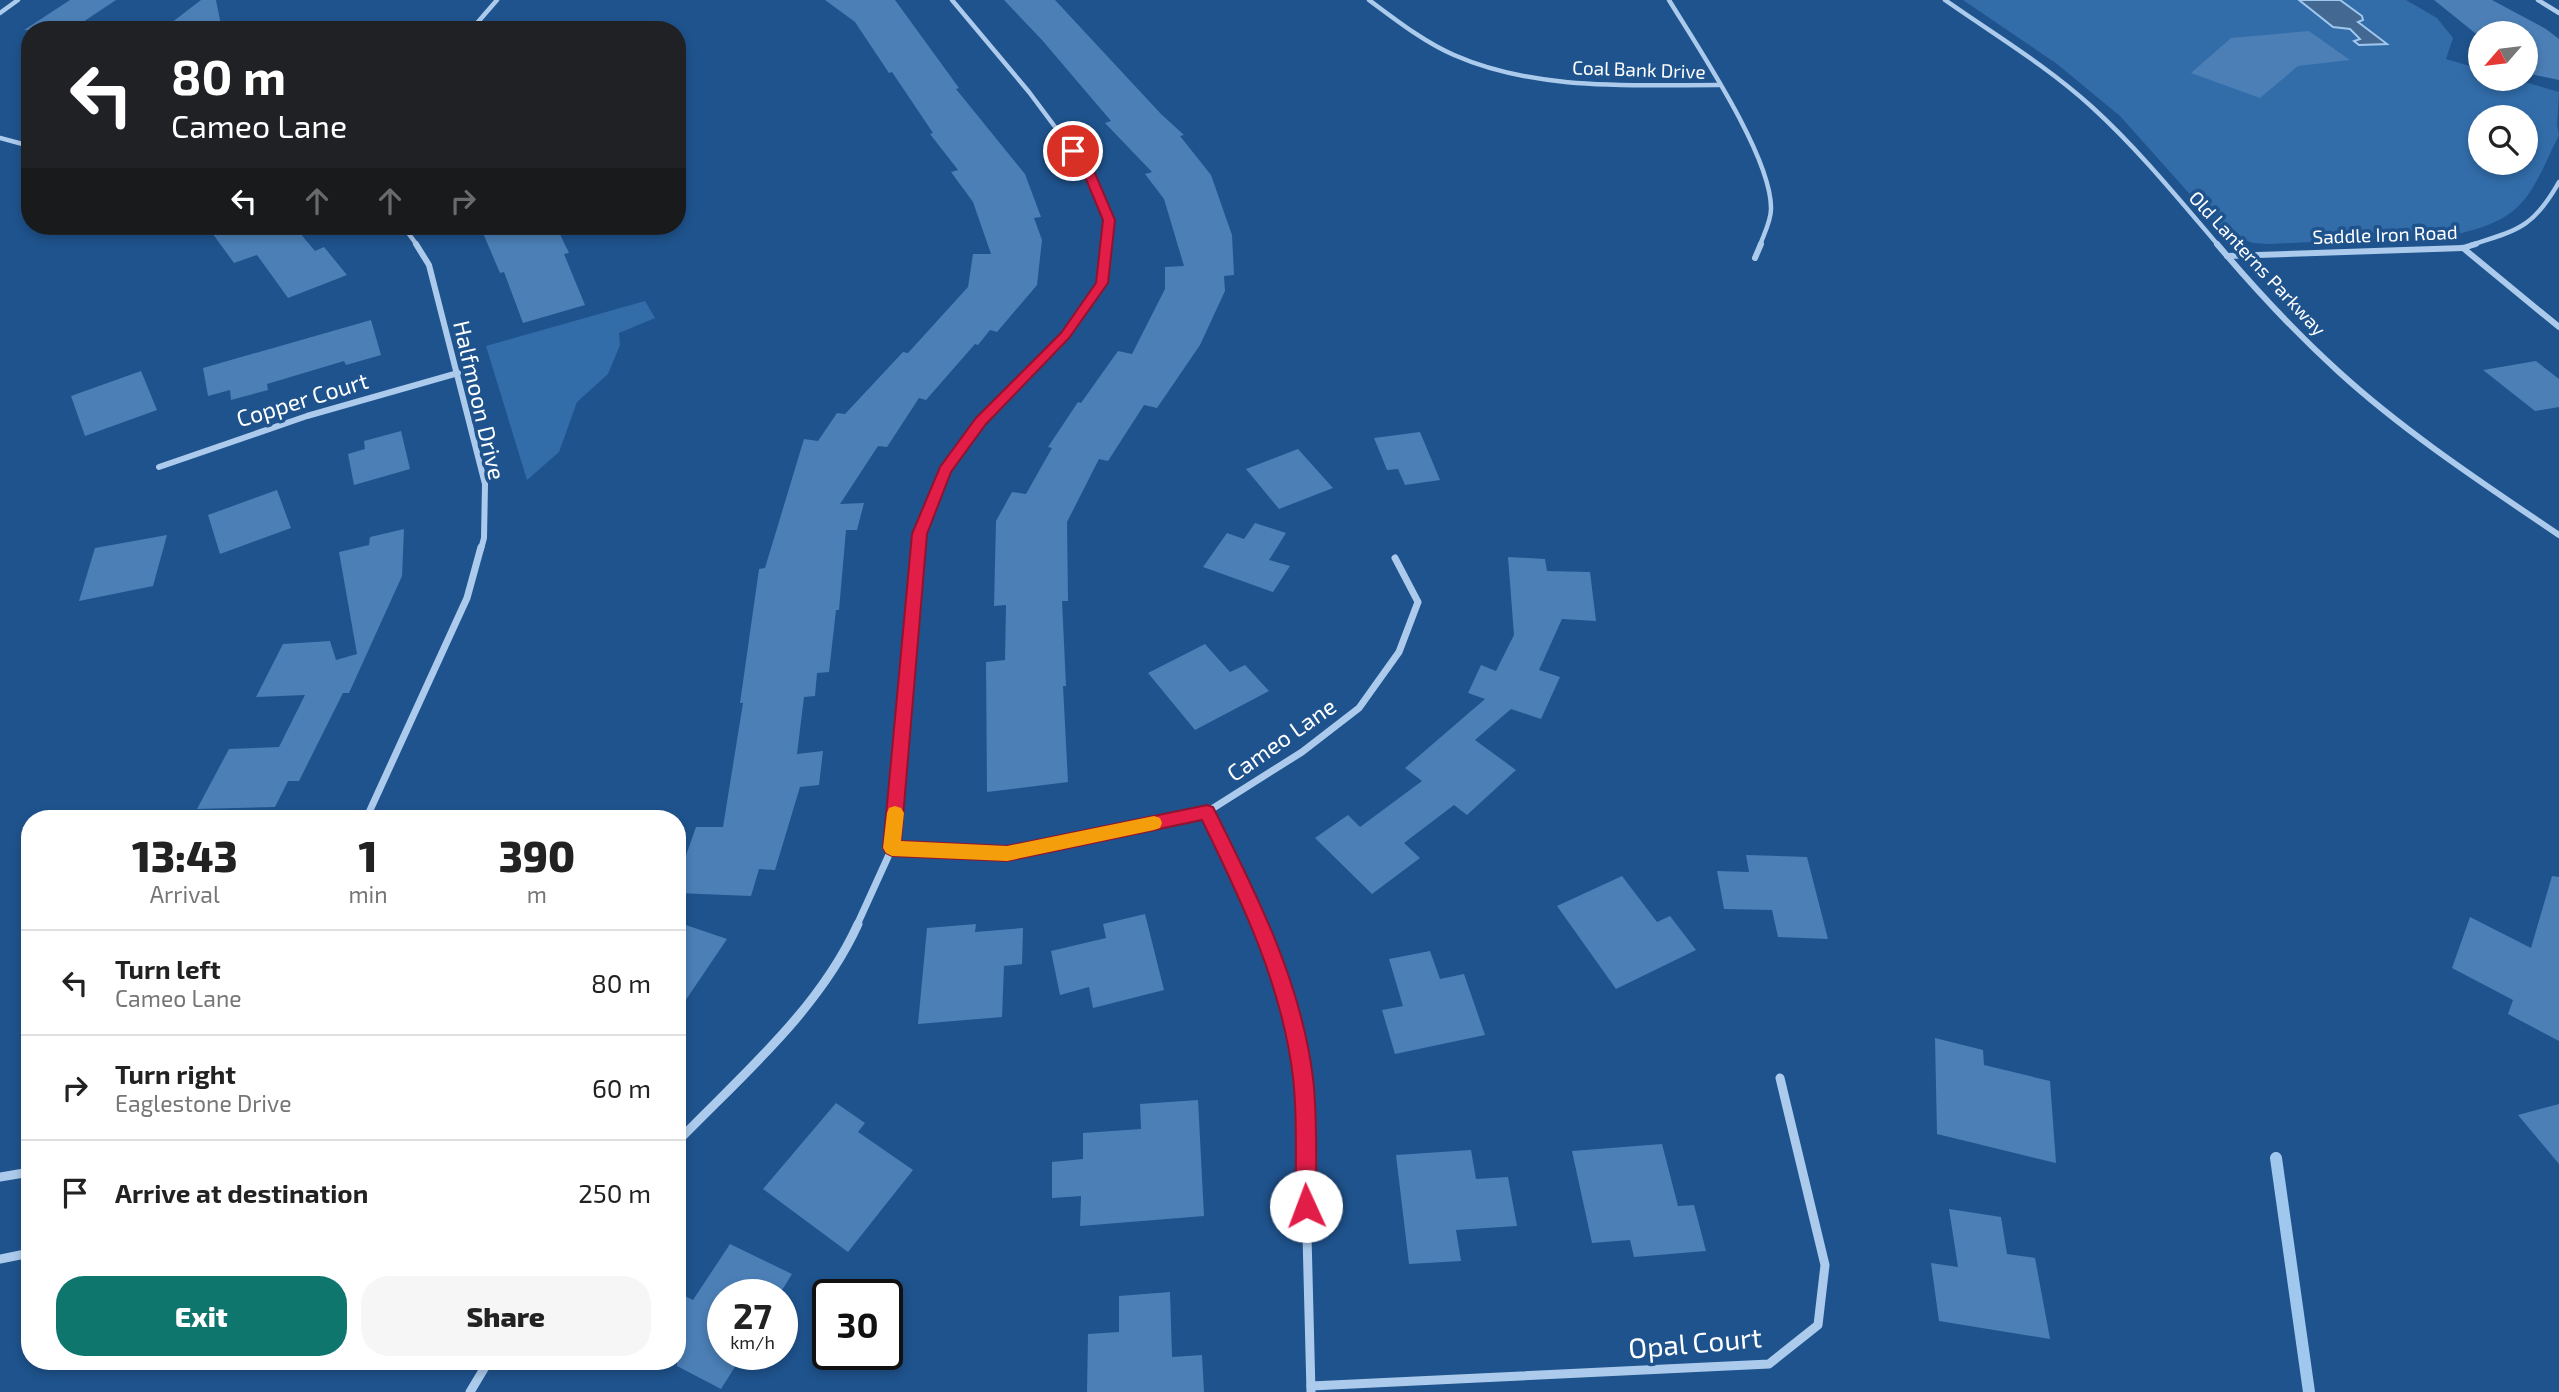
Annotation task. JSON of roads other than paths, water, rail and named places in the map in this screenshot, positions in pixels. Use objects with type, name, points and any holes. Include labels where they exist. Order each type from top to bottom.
[{"type":"street","points":[[0,13],[18,0]]},
{"type":"street","points":[[479,21],[497,0]]},
{"type":"street","points":[[686,1133],[798,1017],[850,940],[892,848],[919,534],[945,471],[981,421],[1065,336],[1102,283],[1109,220],[1088,171],[1029,92],[952,0]]},
{"type":"street","name":"Coal Bank Drive","points":[[1369,0],[1425,40],[1457,57],[1509,72],[1588,85],[1719,85]]},
{"type":"street","points":[[1669,0],[1719,85],[1765,176],[1771,208],[1755,258]]},
{"type":"street","name":"Old Lanterns Parkway","points":[[1945,0],[2074,90],[2111,125],[2275,310],[2341,373],[2433,446],[2559,534]]},
{"type":"street","points":[[2538,0],[2559,13]]},
{"type":"street","points":[[0,138],[21,145]]},
{"type":"street","name":"Saddle Iron Road","points":[[2227,256],[2463,248],[2520,229],[2546,205],[2559,182]]},
{"type":"street","name":"Halfmoon Drive","points":[[370,810],[467,598],[484,538],[485,484],[429,265],[411,235]]},
{"type":"street","points":[[2463,248],[2559,327]]},
{"type":"street","name":"Copper Court","points":[[159,467],[260,429],[332,406],[457,373]]},
{"type":"street","name":"Cameo Lane","points":[[892,848],[1007,854],[1207,812],[1302,752],[1359,708],[1399,652],[1418,602],[1395,558]]},
{"type":"street","points":[[1207,812],[1257,915],[1288,1004],[1303,1078],[1311,1389]]},
{"type":"street","name":"Opal Court","points":[[1311,1389],[1769,1364],[1818,1325],[1825,1265],[1780,1077]]},
{"type":"street","points":[[0,1177],[21,1173]]},
{"type":"street","points":[[0,1259],[21,1255]]},
{"type":"street","points":[[470,1392],[483,1370]]},
{"type":"waterway","points":[[2276,1158],[2309,1392]]}]
